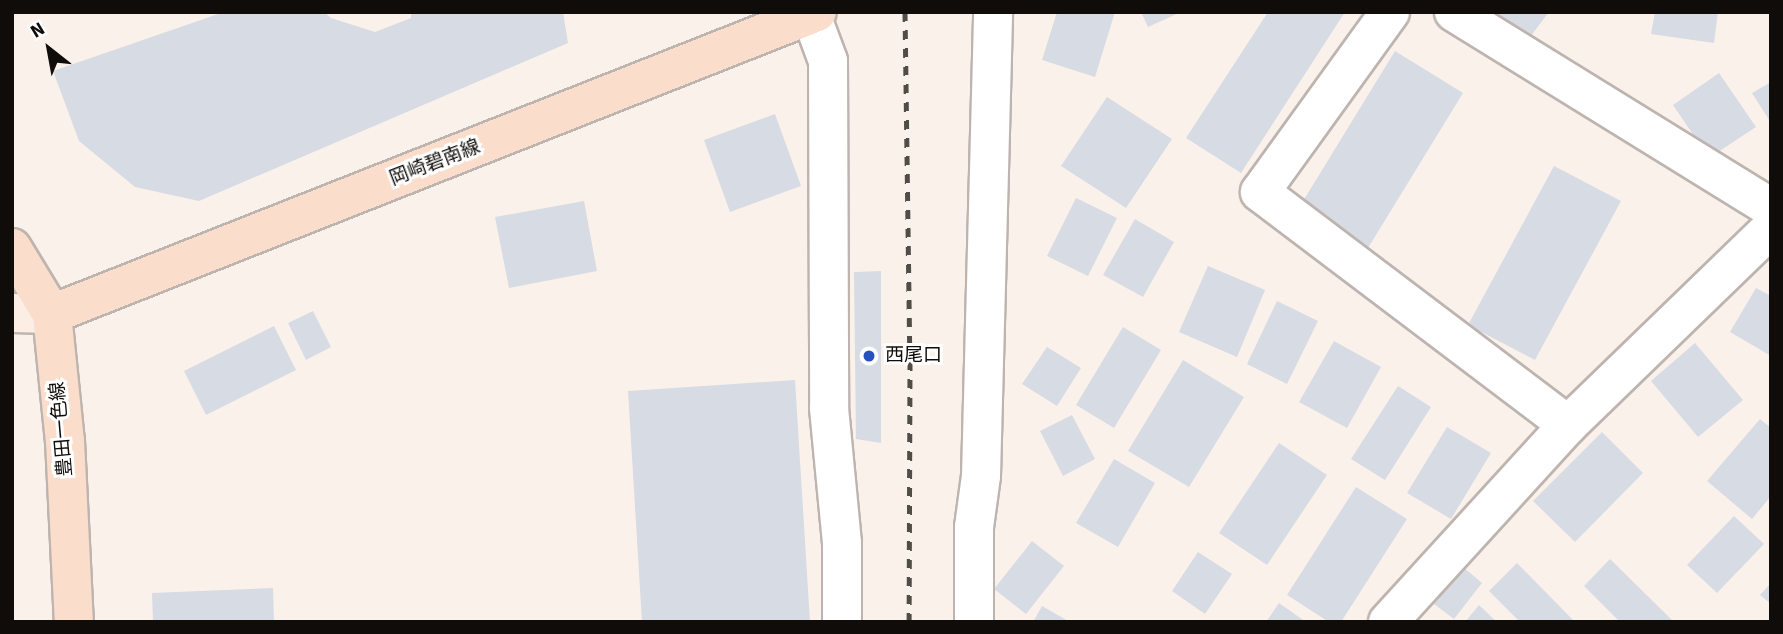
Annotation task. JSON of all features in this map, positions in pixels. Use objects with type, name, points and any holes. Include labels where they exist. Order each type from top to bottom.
[{"type":"main road","name":"岡崎碧南線","points":[[52,314],[814,13]]},
{"type":"main road","name":"豊田一色線","points":[[12,248],[52,314],[65,441],[74,622]]},
{"type":"street","points":[[974,622],[974,527],[981,476],[993,12]]},
{"type":"street","points":[[1390,12],[1260,192],[1567,425]]},
{"type":"street","points":[[1454,12],[1771,208]]},
{"type":"street","points":[[814,13],[828,61],[829,408],[842,542],[842,622]]},
{"type":"street","points":[[1388,622],[1567,425],[1771,228]]},
{"type":"street","points":[[12,313],[52,314]]},
{"type":"building","points":[[224,12],[324,12],[331,18],[375,32],[411,18],[411,12],[563,12],[568,43],[199,201],[135,187],[79,141],[53,71]]},
{"type":"building","points":[[1057,12],[1115,12],[1095,77],[1042,60]]},
{"type":"building","points":[[1141,12],[1181,12],[1148,27]]},
{"type":"building","points":[[1268,12],[1345,12],[1241,173],[1186,138]]},
{"type":"building","points":[[1494,12],[1549,12],[1527,41],[1493,15]]},
{"type":"building","points":[[1655,12],[1718,12],[1714,43],[1651,34]]},
{"type":"building","points":[[1395,51],[1463,93],[1368,248],[1300,206]]},
{"type":"building","points":[[1719,73],[1756,127],[1709,158],[1673,105]]},
{"type":"building","points":[[1771,82],[1771,123],[1752,93]]},
{"type":"building","points":[[1107,97],[1172,139],[1126,208],[1061,166]]},
{"type":"building","points":[[775,114],[801,186],[730,212],[704,140]]},
{"type":"building","points":[[1554,166],[1621,201],[1535,360],[1468,325]]},
{"type":"building","points":[[1076,198],[1117,218],[1088,276],[1047,256]]},
{"type":"building","points":[[584,201],[597,271],[509,288],[495,217]]},
{"type":"building","points":[[1135,219],[1174,242],[1143,297],[1103,275]]},
{"type":"building","points":[[1208,266],[1265,290],[1237,357],[1179,332]]},
{"type":"building","name":"西尾口","points":[[881,271],[881,443],[856,439],[854,272]]},
{"type":"building","points":[[1756,288],[1771,296],[1771,356],[1730,332]]},
{"type":"building","points":[[1277,301],[1318,321],[1287,384],[1247,364]]},
{"type":"building","points":[[313,311],[331,347],[306,360],[288,323]]},
{"type":"building","points":[[274,326],[296,370],[206,415],[184,371]]},
{"type":"building","points":[[1123,327],[1161,350],[1114,428],[1076,405]]},
{"type":"building","points":[[1334,341],[1381,367],[1347,428],[1299,402]]},
{"type":"building","points":[[1695,343],[1743,400],[1698,437],[1651,381]]},
{"type":"building","points":[[1047,347],[1081,368],[1057,406],[1022,384]]},
{"type":"building","points":[[1183,360],[1244,397],[1189,487],[1128,451]]},
{"type":"building","points":[[795,380],[810,622],[642,622],[628,391]]},
{"type":"building","points":[[1398,386],[1431,407],[1385,480],[1351,459]]},
{"type":"building","points":[[1072,415],[1095,459],[1063,476],[1040,431]]},
{"type":"building","points":[[1760,419],[1771,428],[1771,496],[1752,519],[1707,481]]},
{"type":"building","points":[[1447,427],[1491,453],[1451,519],[1407,493]]},
{"type":"building","points":[[1602,432],[1643,473],[1575,542],[1533,501]]},
{"type":"building","points":[[1279,443],[1327,475],[1267,565],[1219,533]]},
{"type":"building","points":[[1114,459],[1155,483],[1118,547],[1076,523]]},
{"type":"building","points":[[1356,487],[1407,519],[1341,622],[1329,622],[1287,595]]},
{"type":"building","points":[[1734,516],[1764,544],[1717,593],[1687,565]]},
{"type":"building","points":[[1032,541],[1064,566],[1026,614],[994,589]]},
{"type":"building","points":[[1198,552],[1232,574],[1205,614],[1172,591]]},
{"type":"building","points":[[1610,559],[1674,622],[1620,622],[1584,586]]},
{"type":"building","points":[[1517,563],[1575,622],[1520,622],[1489,591]]},
{"type":"building","points":[[1463,567],[1482,583],[1454,619],[1434,604]]},
{"type":"building","points":[[1771,583],[1771,604],[1760,595]]},
{"type":"building","points":[[273,588],[274,622],[153,622],[152,593]]},
{"type":"building","points":[[1279,603],[1306,622],[1266,622]]},
{"type":"building","points":[[1479,605],[1497,622],[1465,622]]},
{"type":"building","points":[[1042,606],[1070,622],[1033,622]]},
{"type":"railway","points":[[905,12],[910,361],[909,622]]},
{"type":"place","name":"西尾口","points":[[869,356]]}]
